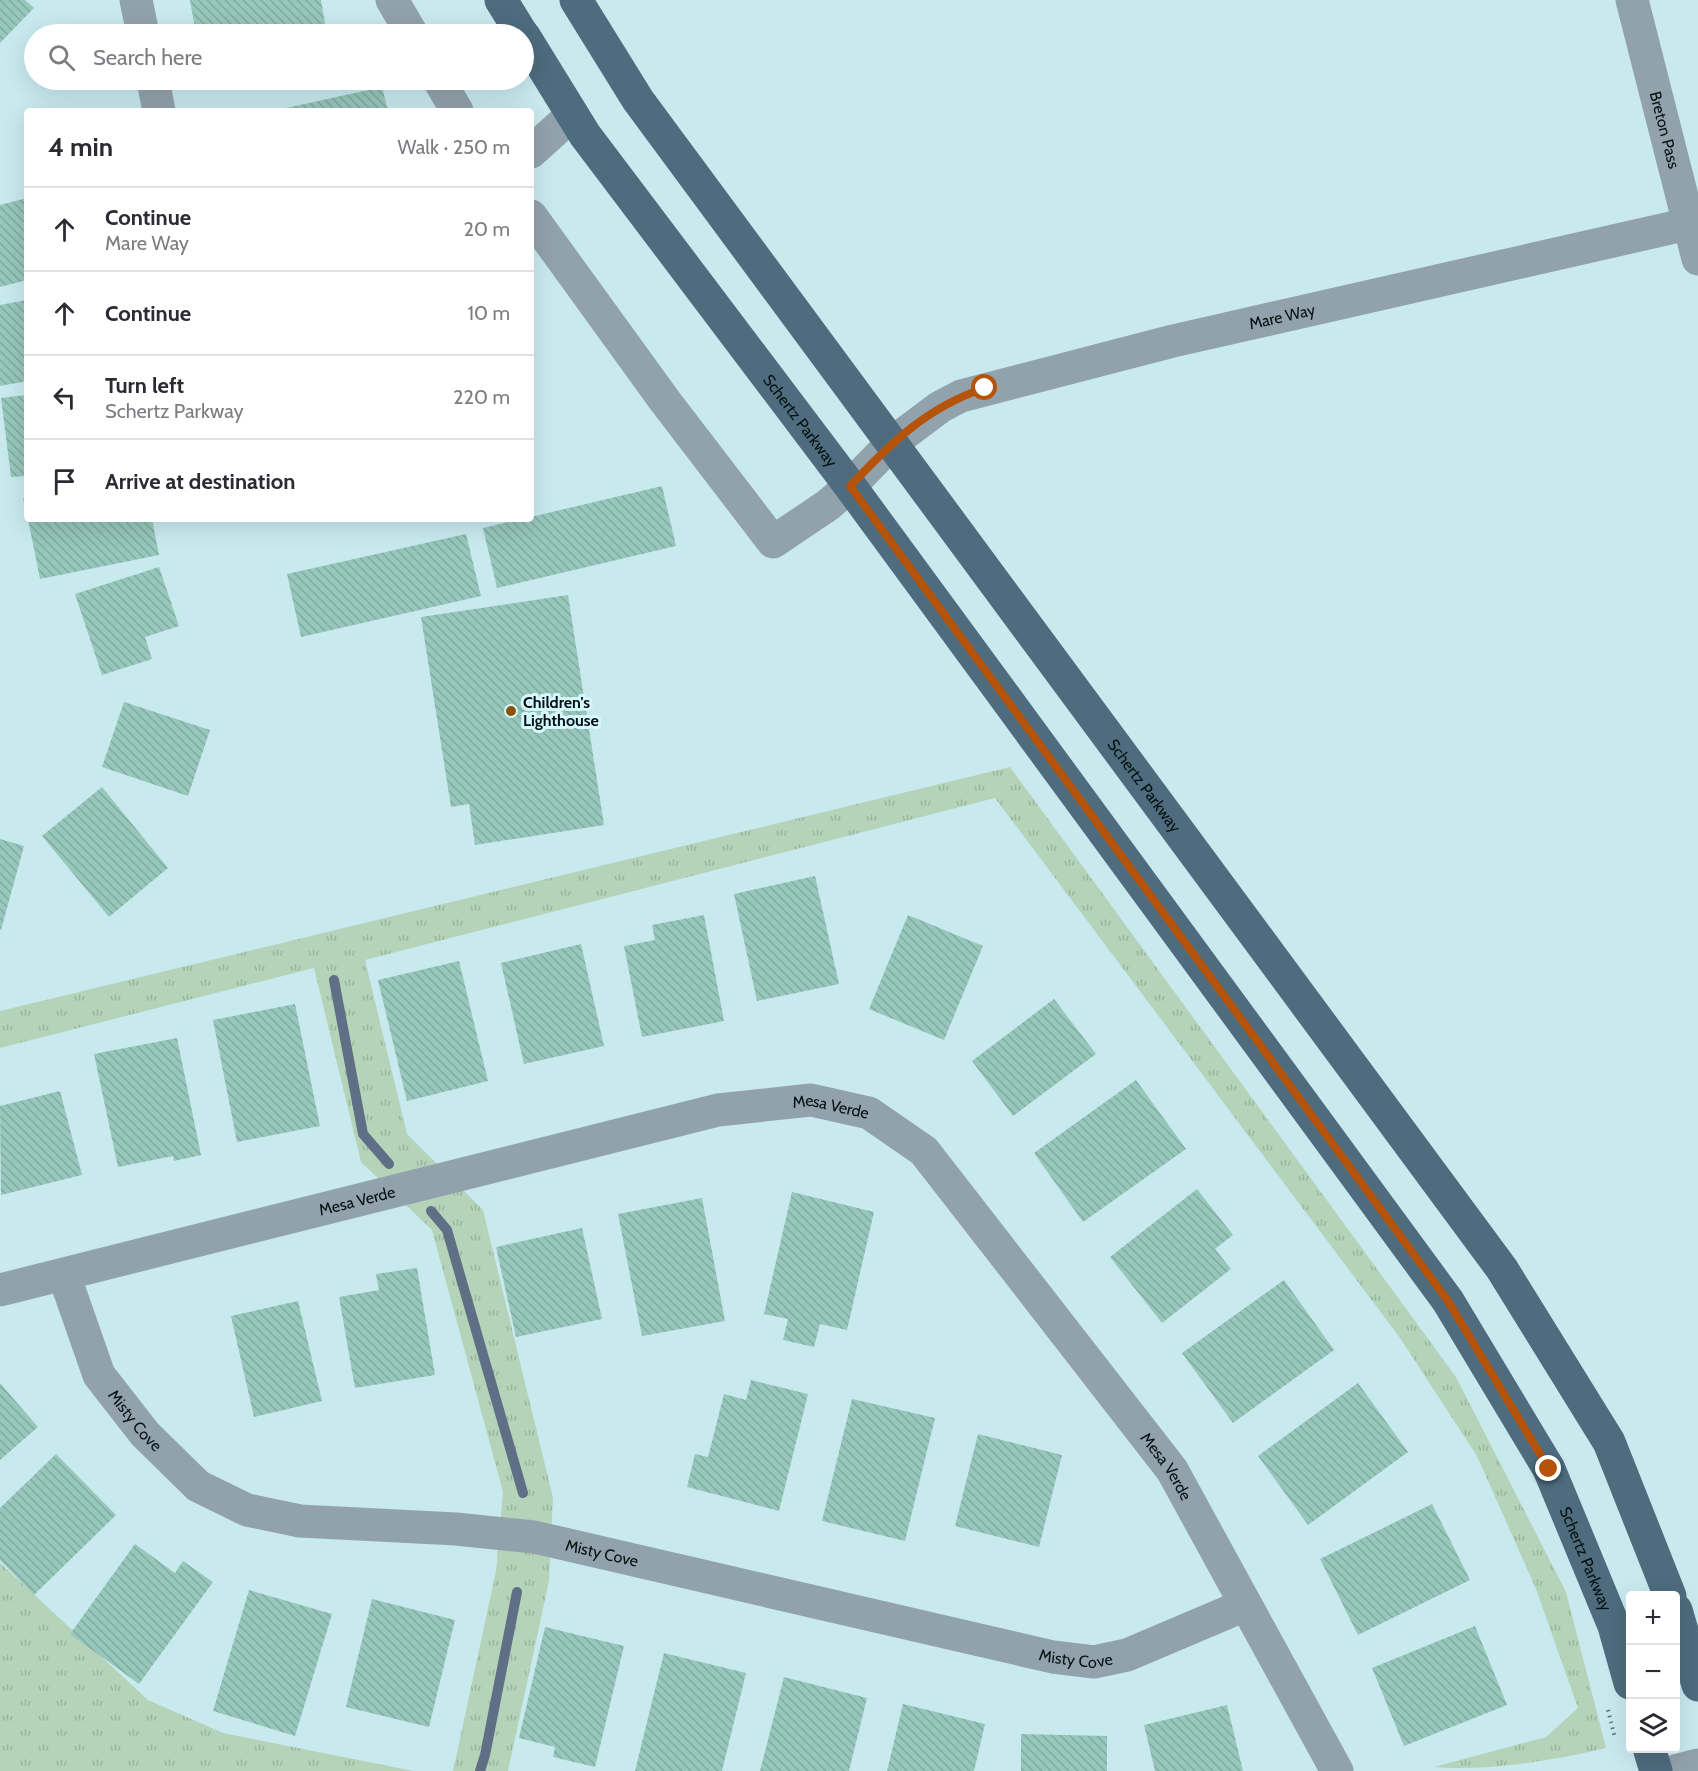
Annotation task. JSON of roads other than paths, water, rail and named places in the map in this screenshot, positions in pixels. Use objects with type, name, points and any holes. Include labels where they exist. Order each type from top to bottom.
[{"type":"main road","name":"Schertz Parkway","points":[[501,0],[516,24]]},
{"type":"main road","name":"Schertz Parkway","points":[[576,0],[638,100],[1502,1269],[1609,1442],[1668,1591]]},
{"type":"main road","name":"Schertz Parkway","points":[[534,53],[585,135],[850,486],[1448,1301],[1549,1469],[1614,1626],[1618,1692]]},
{"type":"main road","points":[[1680,1624],[1698,1685]]},
{"type":"main road","points":[[1650,1753],[1656,1771]]},
{"type":"street","points":[[136,0],[141,24]]},
{"type":"street","points":[[392,0],[406,24]]},
{"type":"street","name":"Breton Pass","points":[[1632,0],[1698,259]]},
{"type":"street","points":[[155,90],[158,108]]},
{"type":"street","points":[[445,90],[455,108]]},
{"type":"street","points":[[534,149],[572,115]]},
{"type":"street","name":"Mare Way","points":[[534,220],[665,401],[773,542],[828,505],[892,443],[940,407],[961,396],[985,388],[1184,339],[1688,224]]},
{"type":"street","name":"Mesa Verde","points":[[0,1290],[718,1110],[811,1100],[869,1113],[924,1151],[1173,1470],[1337,1771]]},
{"type":"street","name":"Misty Cove","points":[[63,1275],[99,1375],[138,1426],[198,1486],[247,1510],[300,1521],[456,1529],[534,1537],[1053,1657],[1094,1662],[1128,1655],[1245,1605]]},
{"type":"street","points":[[1675,1771],[1698,1765]]},
{"type":"waterway","points":[[334,980],[363,1134],[389,1164]]},
{"type":"waterway","points":[[431,1211],[447,1230],[523,1493]]},
{"type":"waterway","points":[[480,1771],[517,1592]]},
{"type":"place","name":"Children's Lighthouse","points":[[511,711]]}]
